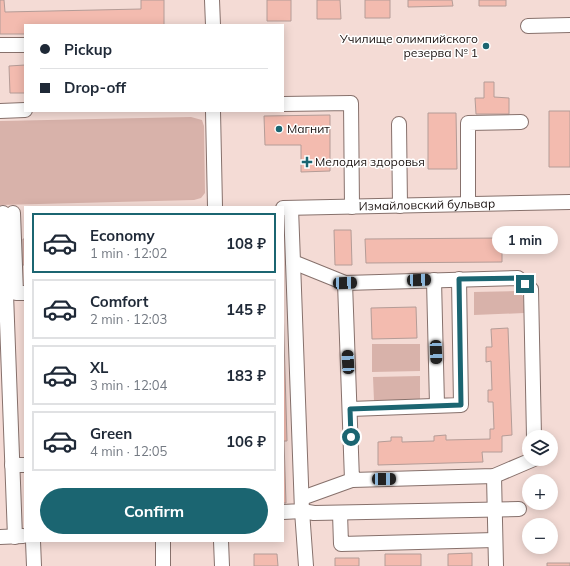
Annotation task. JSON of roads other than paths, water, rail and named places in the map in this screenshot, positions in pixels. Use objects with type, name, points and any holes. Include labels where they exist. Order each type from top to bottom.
[{"type":"street","points":[[212,0],[213,24]]},
{"type":"street","points":[[528,26],[570,25]]},
{"type":"street","points":[[0,45],[24,45]]},
{"type":"street","points":[[284,104],[351,103],[352,207]]},
{"type":"street","points":[[0,111],[24,110]]},
{"type":"street","points":[[213,112],[215,206]]},
{"type":"street","points":[[468,204],[468,122],[521,122]]},
{"type":"street","points":[[399,124],[400,206]]},
{"type":"street","name":"Измайловский бульвар","points":[[287,208],[570,202]]},
{"type":"street","points":[[287,208],[293,262],[302,505],[306,566]]},
{"type":"street","points":[[10,213],[16,293],[24,293]]},
{"type":"street","points":[[0,537],[20,536],[19,465],[4,366],[10,213]]},
{"type":"street","points":[[293,262],[345,283],[518,278],[531,289],[534,430]]},
{"type":"street","points":[[350,409],[461,405],[459,279]]},
{"type":"street","points":[[434,280],[437,406]]},
{"type":"street","points":[[345,283],[352,480]]},
{"type":"street","points":[[284,512],[302,505],[352,480],[494,476],[522,464]]},
{"type":"street","points":[[494,476],[496,566]]},
{"type":"street","points":[[302,505],[314,513],[519,509]]},
{"type":"street","points":[[340,513],[341,544],[495,540]]},
{"type":"street","points":[[33,542],[34,566]]},
{"type":"street","points":[[163,542],[163,566]]},
{"type":"street","points":[[221,542],[222,566]]},
{"type":"place","name":"Училище олимпийского резерва № 1","points":[[486,46]]},
{"type":"place","name":"Магнит","points":[[279,129]]},
{"type":"place","name":"Мелодия здоровья","points":[[307,162]]}]
